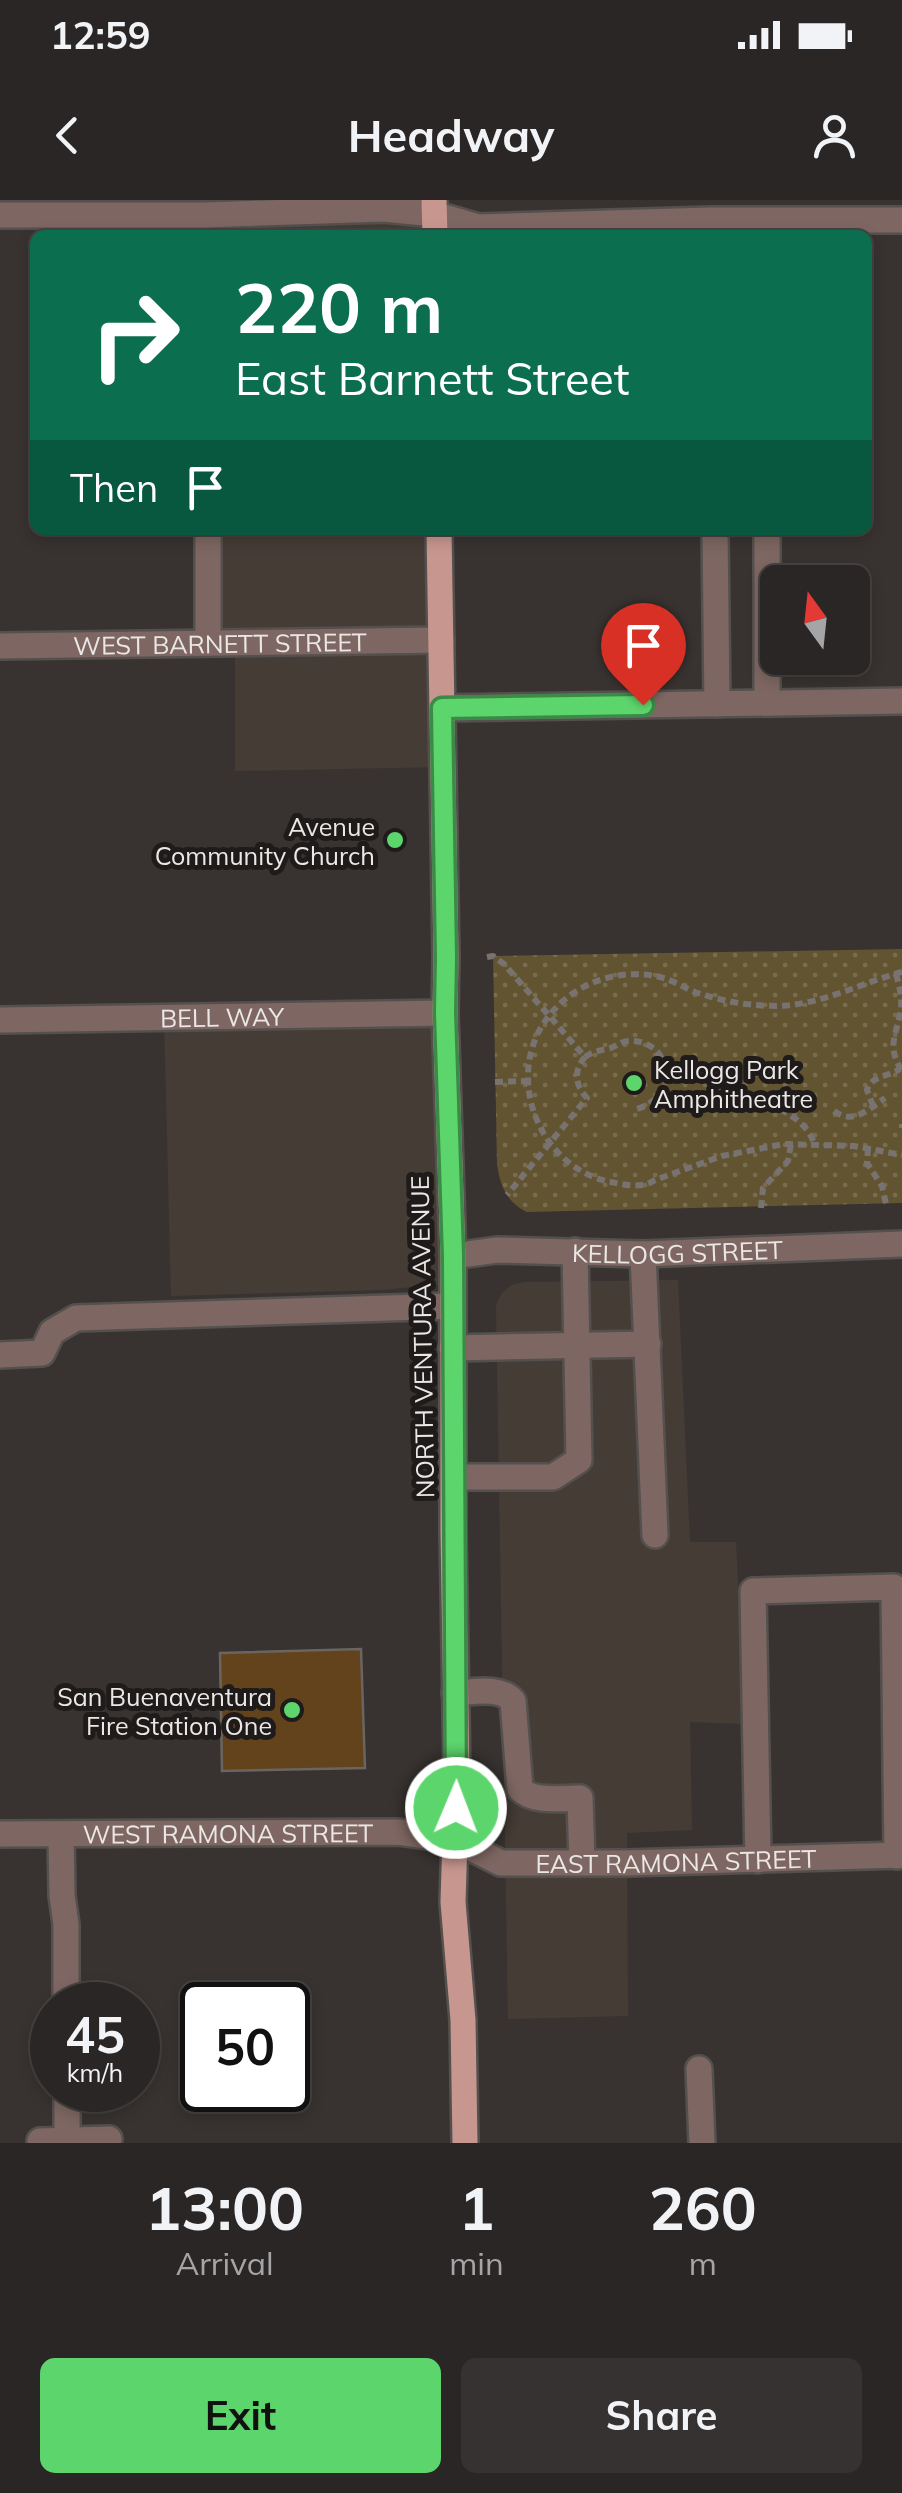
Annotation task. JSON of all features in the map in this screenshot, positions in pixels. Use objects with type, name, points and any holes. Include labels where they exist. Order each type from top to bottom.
[{"type":"main road","name":"NORTH VENTURA AVENUE","points":[[439,535],[445,1012],[453,1256],[453,1902],[462,2020],[465,2143]]},
{"type":"street","points":[[0,214],[205,225],[384,209],[478,226],[711,218],[902,220]]},
{"type":"street","points":[[208,535],[208,643]]},
{"type":"street","points":[[715,535],[717,704]]},
{"type":"street","points":[[766,535],[767,703]]},
{"type":"street","name":"WEST BARNETT STREET","points":[[0,646],[441,640]]},
{"type":"street","points":[[442,708],[902,701]]},
{"type":"street","name":"BELL WAY","points":[[0,1020],[445,1012]]},
{"type":"street","name":"KELLOGG STREET","points":[[453,1256],[497,1250],[643,1254],[902,1244]]},
{"type":"street","points":[[454,1478],[553,1478],[579,1460],[575,1251]]},
{"type":"street","points":[[643,1254],[655,1535]]},
{"type":"street","points":[[0,1355],[42,1353],[52,1332],[76,1318],[452,1306]]},
{"type":"street","points":[[452,1348],[648,1344]]},
{"type":"street","points":[[758,1860],[753,1592],[894,1587],[899,1856]]},
{"type":"street","points":[[455,1693],[502,1692],[510,1696],[520,1789],[534,1798],[580,1798],[582,1862]]},
{"type":"street","name":"WEST RAMONA STREET","points":[[0,1834],[398,1832],[455,1840]]},
{"type":"street","points":[[60,1834],[66,1982]]},
{"type":"street","name":"EAST RAMONA STREET","points":[[455,1840],[501,1862],[899,1856]]},
{"type":"street","points":[[699,2069],[702,2143]]},
{"type":"street","points":[[67,2112],[67,2141]]},
{"type":"street","points":[[40,2141],[110,2139]]},
{"type":"path","points":[[487,957],[493,956],[504,964],[585,1057]]},
{"type":"path","points":[[874,1106],[867,1090],[869,1083],[901,1070],[892,1046],[901,1003],[899,973],[820,999],[782,1006],[731,1002],[661,977],[620,975],[588,984],[566,998],[549,1016],[533,1047],[528,1081],[534,1115],[549,1142],[568,1163],[601,1180],[625,1185],[650,1184],[734,1152],[791,1144],[868,1148],[902,1155]]},
{"type":"path","points":[[506,1195],[586,1098],[576,1078],[577,1068],[585,1057],[626,1041],[646,1044],[656,1052],[666,1068],[666,1084],[654,1101],[637,1109]]},
{"type":"path","points":[[495,1082],[528,1081]]},
{"type":"path","points":[[834,1111],[855,1117],[885,1098]]},
{"type":"path","points":[[768,1104],[800,1123],[815,1146]]},
{"type":"path","points":[[762,1208],[762,1188],[788,1162],[791,1144]]},
{"type":"path","points":[[868,1148],[867,1163],[882,1186],[886,1204]]},
{"type":"shaded area","points":[[109,200],[434,200],[435,230],[205,230],[204,215],[109,213]]},
{"type":"shaded area","points":[[208,535],[439,535],[443,767],[235,771],[235,643],[208,643]]},
{"type":"shaded area","points":[[902,949],[902,1203],[527,1212],[505,1192],[497,1164],[493,956]]},
{"type":"shaded area","points":[[445,1013],[451,1283],[382,1290],[171,1296],[164,1018]]},
{"type":"shaded area","points":[[678,1280],[690,1542],[736,1542],[745,1724],[690,1722],[692,1830],[627,1833],[628,2016],[508,2019],[496,1305],[502,1293],[524,1282]]},
{"type":"building","name":"San Buenaventura Fire Station One","points":[[361,1649],[365,1768],[222,1771],[220,1653]]},
{"type":"place","name":"Avenue Community Church","points":[[395,840]]},
{"type":"place","name":"Kellogg Park Amphitheatre","points":[[634,1083]]},
{"type":"place","name":"San Buenaventura Fire Station One","points":[[292,1710]]},
{"type":"route","points":[[456,1808],[453,1256],[445,1012],[442,708],[643,705]]}]
